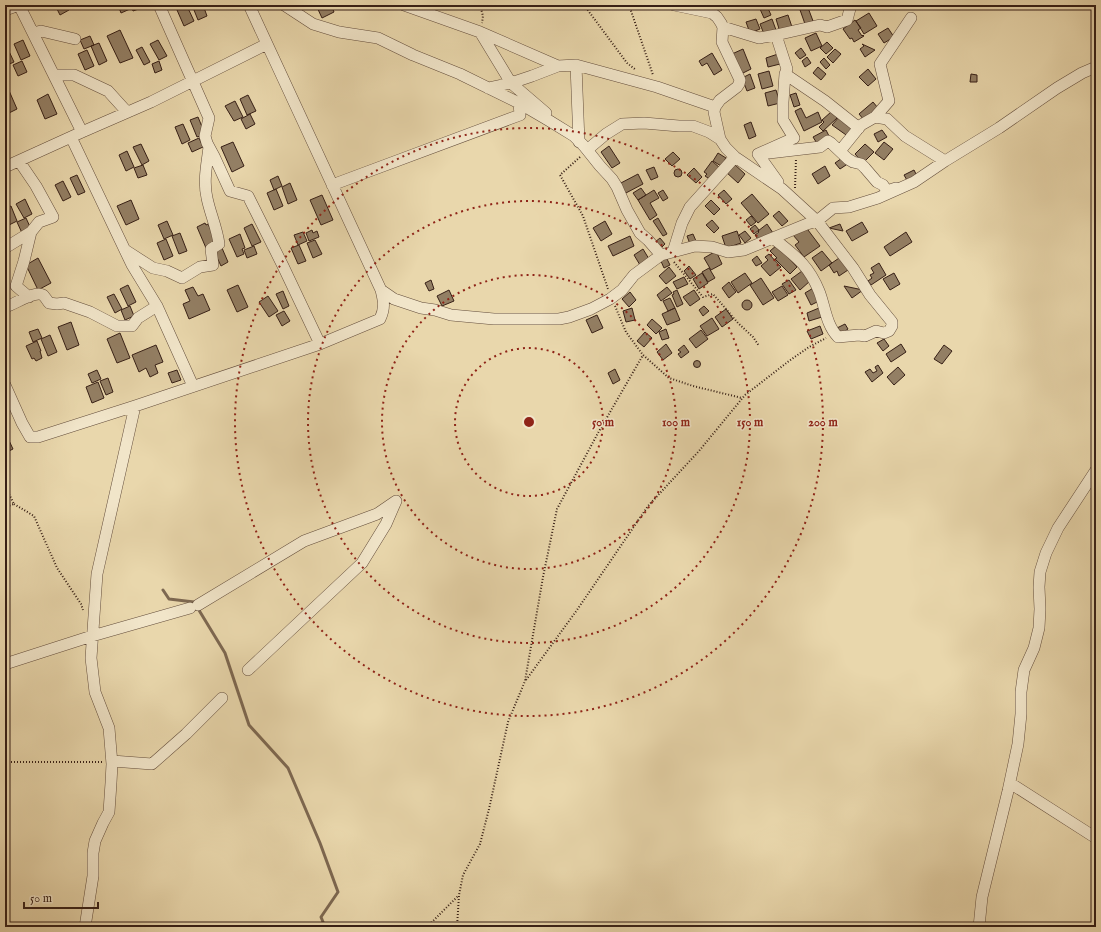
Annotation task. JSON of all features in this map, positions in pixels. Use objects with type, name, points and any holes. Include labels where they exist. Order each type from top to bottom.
[{"type":"street","points":[[159,5],[209,118],[205,136],[208,147],[214,156],[230,191],[248,196],[320,344]]},
{"type":"street","points":[[5,385],[22,423],[30,436],[38,437],[320,344],[380,319],[384,311],[383,298],[380,290],[249,5]]},
{"type":"street","points":[[284,5],[313,24],[339,32],[378,38],[413,56],[460,74],[519,103],[576,139]]},
{"type":"street","points":[[404,5],[480,32],[558,66]]},
{"type":"street","points":[[674,5],[712,13],[717,17],[723,27],[722,42],[740,80],[737,87],[720,100],[715,107],[714,112],[720,139],[726,148],[735,156],[782,189],[817,221],[853,268],[870,295],[892,322],[892,326],[889,331],[884,333],[876,331],[865,336],[859,335],[838,337],[830,326],[819,291],[808,271],[793,254],[773,238]]},
{"type":"street","points":[[723,27],[759,38],[820,25],[827,27],[847,20],[851,5]]},
{"type":"street","points":[[5,10],[22,7],[33,33],[82,132]]},
{"type":"street","points":[[840,151],[861,125],[875,117],[889,101],[880,64],[911,18]]},
{"type":"street","points":[[33,33],[41,31],[75,39]]},
{"type":"street","points":[[480,32],[511,83],[587,150],[612,179],[640,233],[667,253]]},
{"type":"street","points":[[758,154],[794,138],[783,120],[785,74],[787,69],[776,35]]},
{"type":"street","points":[[5,167],[127,112],[267,44]]},
{"type":"street","points":[[488,88],[511,83],[558,66],[576,65],[657,87],[715,107]]},
{"type":"street","points":[[576,65],[576,139]]},
{"type":"street","points":[[380,290],[394,299],[421,308],[435,310],[451,315],[494,319],[559,319],[569,317],[591,309],[610,299],[622,290],[634,275],[667,253],[695,246],[712,247],[728,252],[744,250],[817,221],[833,208],[849,207],[878,198],[914,182],[1057,88],[1096,66]]},
{"type":"street","points":[[785,74],[825,100],[859,128]]},
{"type":"street","points":[[54,75],[74,75],[108,91],[127,112]]},
{"type":"street","points":[[332,185],[520,115],[519,103]]},
{"type":"street","points":[[875,117],[887,119],[905,136],[945,161]]},
{"type":"street","points":[[587,150],[606,134],[622,124],[644,123],[693,126],[709,132],[720,139]]},
{"type":"street","points":[[71,137],[132,264],[157,306],[193,386]]},
{"type":"street","points":[[758,154],[820,147],[828,141],[853,162],[861,164],[877,182],[883,184],[887,191],[914,182]]},
{"type":"street","points":[[125,250],[153,268],[167,271],[182,278],[200,267],[213,265],[211,250],[219,244],[206,197],[205,177],[208,147]]},
{"type":"street","points":[[758,154],[782,189]]},
{"type":"street","points":[[667,253],[690,208],[735,156]]},
{"type":"street","points":[[5,248],[31,232],[39,222],[52,217],[36,186],[19,161]]},
{"type":"street","points":[[29,297],[16,286],[31,232]]},
{"type":"street","points":[[5,307],[23,298],[40,294],[44,296],[49,303],[64,303],[90,312],[117,326],[132,326],[138,318],[157,306]]},
{"type":"street","points":[[85,927],[93,876],[93,853],[103,823],[109,812],[112,783],[109,728],[95,692],[91,658],[96,574],[135,406]]},
{"type":"street","points":[[979,927],[982,897],[1018,744],[1021,714],[1021,692],[1024,670],[1034,648],[1039,628],[1040,572],[1046,553],[1058,528],[1096,470]]},
{"type":"street","points":[[5,664],[92,636],[194,606],[304,541],[376,514],[396,501],[386,524],[362,563],[248,670]]},
{"type":"street","points":[[112,762],[152,764],[186,734],[222,698]]},
{"type":"street","points":[[1010,783],[1096,838]]},
{"type":"path","points":[[480,5],[483,16],[480,32]]},
{"type":"path","points":[[584,5],[627,63],[639,73]]},
{"type":"path","points":[[629,5],[657,87]]},
{"type":"path","points":[[587,150],[560,174],[583,216],[609,290]]},
{"type":"path","points":[[795,200],[796,150]]},
{"type":"path","points":[[667,253],[703,297],[713,294],[738,323],[753,337],[759,346]]},
{"type":"path","points":[[614,305],[626,332],[644,355],[670,378],[701,388],[742,398]]},
{"type":"path","points":[[525,681],[577,610],[648,506],[699,451],[742,398],[789,361],[809,347],[834,333]]},
{"type":"path","points":[[456,927],[459,895],[463,875],[480,844],[508,722],[525,681],[543,577],[557,509],[598,433],[644,355]]},
{"type":"path","points":[[5,486],[14,504],[34,516],[57,568],[81,604],[83,610]]},
{"type":"path","points":[[5,507],[14,504]]},
{"type":"path","points":[[5,762],[112,762]]},
{"type":"path","points":[[427,927],[459,895]]},
{"type":"building","points":[[55,5],[66,5],[69,10],[60,15]]},
{"type":"building","points":[[118,5],[128,5],[130,9],[121,13]]},
{"type":"building","points":[[131,5],[143,5],[144,7],[133,11]]},
{"type":"building","points":[[192,5],[203,5],[207,16],[198,20]]},
{"type":"building","points":[[316,5],[331,5],[334,12],[322,18]]},
{"type":"building","points":[[807,5],[813,21],[805,24],[799,7]]},
{"type":"building","points":[[187,6],[194,21],[184,26],[177,10]]},
{"type":"building","points":[[767,6],[771,15],[764,18],[760,9]]},
{"type":"building","points":[[869,13],[877,26],[864,34],[856,21]]},
{"type":"building","points":[[788,15],[792,27],[780,32],[776,19]]},
{"type":"building","points":[[756,19],[760,29],[750,33],[746,22]]},
{"type":"building","points":[[772,19],[776,30],[764,34],[760,24]]},
{"type":"building","points":[[855,20],[861,28],[858,30],[862,36],[864,36],[854,42],[843,29]]},
{"type":"building","points":[[888,28],[894,37],[884,43],[878,34]]},
{"type":"building","points":[[120,30],[133,58],[120,63],[107,36]]},
{"type":"building","points":[[816,33],[822,46],[811,51],[805,38]]},
{"type":"building","points":[[90,36],[94,45],[84,49],[80,40]]},
{"type":"building","points":[[23,40],[30,56],[21,60],[14,44]]},
{"type":"building","points":[[158,40],[167,56],[159,60],[150,44]]},
{"type":"building","points":[[827,42],[833,48],[826,54],[820,48]]},
{"type":"building","points":[[99,43],[107,61],[99,65],[91,46]]},
{"type":"building","points":[[862,44],[875,50],[865,57],[860,49],[864,46]]},
{"type":"building","points":[[7,47],[14,62],[5,66],[5,48]]},
{"type":"building","points":[[142,47],[150,62],[144,65],[136,50]]},
{"type":"building","points":[[801,48],[806,55],[800,59],[795,53]]},
{"type":"building","points":[[743,49],[751,69],[741,74],[732,54]]},
{"type":"building","points":[[835,49],[841,54],[833,63],[827,57]]},
{"type":"building","points":[[87,50],[94,66],[85,70],[78,54]]},
{"type":"building","points":[[712,53],[722,70],[714,75],[707,63],[702,66],[699,61]]},
{"type":"building","points":[[781,53],[784,63],[768,67],[766,58]]},
{"type":"building","points":[[807,57],[811,63],[805,67],[802,61]]},
{"type":"building","points":[[824,58],[830,65],[826,69],[820,62]]},
{"type":"building","points":[[22,61],[27,72],[18,76],[13,65]]},
{"type":"building","points":[[159,61],[162,70],[155,73],[152,64]]},
{"type":"building","points":[[818,67],[826,74],[821,80],[813,73]]},
{"type":"building","points":[[868,69],[876,79],[868,86],[859,77]]},
{"type":"building","points":[[769,71],[773,86],[762,89],[758,74]]},
{"type":"building","points":[[750,74],[755,88],[747,91],[742,78]]},
{"type":"building","points":[[971,74],[977,75],[977,82],[970,82]]},
{"type":"building","points":[[5,86],[7,86],[17,109],[5,115]]},
{"type":"building","points":[[776,90],[780,103],[768,106],[765,93]]},
{"type":"building","points":[[796,93],[800,105],[794,107],[790,95]]},
{"type":"building","points":[[48,94],[57,114],[45,119],[37,100]]},
{"type":"building","points":[[248,95],[256,111],[247,115],[240,99]]},
{"type":"building","points":[[235,101],[243,117],[234,121],[225,106]]},
{"type":"building","points":[[873,102],[878,108],[864,120],[859,114]]},
{"type":"building","points":[[801,108],[806,118],[818,112],[822,122],[804,131],[795,111]]},
{"type":"building","points":[[831,112],[837,118],[823,131],[819,127],[824,122],[822,120]]},
{"type":"building","points":[[250,114],[255,124],[246,129],[241,119]]},
{"type":"building","points":[[198,117],[205,134],[197,137],[190,120]]},
{"type":"building","points":[[839,117],[855,128],[849,137],[832,125]]},
{"type":"building","points":[[751,122],[756,136],[749,139],[744,125]]},
{"type":"building","points":[[183,124],[190,140],[182,144],[175,127]]},
{"type":"building","points":[[826,130],[830,138],[818,145],[813,137]]},
{"type":"building","points":[[882,130],[887,137],[878,142],[874,134]]},
{"type":"building","points":[[199,138],[203,147],[192,152],[188,143]]},
{"type":"building","points":[[233,142],[244,166],[232,172],[221,147]]},
{"type":"building","points":[[884,142],[893,149],[884,160],[875,153]]},
{"type":"building","points":[[141,144],[149,161],[142,165],[133,147]]},
{"type":"building","points":[[865,144],[874,152],[863,163],[855,154]]},
{"type":"building","points":[[609,146],[620,163],[612,168],[601,152]]},
{"type":"building","points":[[127,151],[134,167],[126,171],[119,155]]},
{"type":"building","points":[[673,152],[680,159],[672,166],[665,159]]},
{"type":"building","points":[[718,153],[726,158],[721,166],[713,161]]},
{"type":"building","points":[[845,156],[849,163],[840,169],[835,163]]},
{"type":"building","points":[[712,161],[720,168],[711,180],[705,176],[707,174],[704,172]]},
{"type":"building","points":[[733,163],[745,174],[738,183],[726,172]]},
{"type":"building","points":[[143,165],[147,175],[138,178],[134,168]]},
{"type":"building","points":[[825,166],[830,176],[818,184],[812,174]]},
{"type":"building","points":[[654,167],[658,177],[651,180],[646,170]]},
{"type":"building","points":[[694,168],[702,177],[696,183],[687,175]]},
{"type":"building","points":[[678,169],[681,170],[681,176],[678,177],[675,176],[674,173],[675,170]]},
{"type":"building","points":[[914,170],[918,178],[908,182],[904,175]]},
{"type":"building","points":[[638,174],[643,184],[624,194],[619,184]]},
{"type":"building","points":[[77,175],[85,192],[78,195],[70,178]]},
{"type":"building","points":[[278,176],[282,186],[274,190],[270,180]]},
{"type":"building","points":[[63,181],[71,197],[63,201],[55,185]]},
{"type":"building","points":[[290,183],[297,200],[288,204],[282,187]]},
{"type":"building","points":[[641,188],[646,195],[638,200],[633,193]]},
{"type":"building","points":[[276,189],[283,206],[274,210],[267,193]]},
{"type":"building","points":[[654,190],[659,198],[650,203],[657,215],[650,220],[638,200]]},
{"type":"building","points":[[663,190],[668,198],[663,201],[658,193]]},
{"type":"building","points":[[724,190],[732,199],[726,204],[718,195]]},
{"type":"building","points":[[752,194],[769,214],[758,223],[741,203]]},
{"type":"building","points":[[322,195],[333,220],[321,225],[310,200]]},
{"type":"building","points":[[25,199],[32,214],[24,218],[16,204]]},
{"type":"building","points":[[131,200],[139,219],[126,225],[117,206]]},
{"type":"building","points":[[711,200],[720,209],[714,215],[705,206]]},
{"type":"building","points":[[11,206],[17,221],[9,225],[5,216],[5,208]]},
{"type":"building","points":[[779,211],[788,221],[782,226],[773,216]]},
{"type":"building","points":[[751,216],[756,222],[751,226],[746,220]]},
{"type":"building","points":[[26,218],[31,229],[22,233],[17,222]]},
{"type":"building","points":[[658,218],[667,234],[663,236],[653,221]]},
{"type":"building","points":[[712,220],[719,228],[714,233],[706,225]]},
{"type":"building","points":[[167,221],[173,235],[164,239],[158,225]]},
{"type":"building","points":[[605,221],[612,234],[601,241],[593,228]]},
{"type":"building","points":[[862,222],[868,232],[852,241],[846,231]]},
{"type":"building","points":[[205,223],[206,225],[208,224],[217,243],[206,248],[197,227]]},
{"type":"building","points":[[252,224],[261,242],[252,246],[244,228]]},
{"type":"building","points":[[767,224],[773,233],[760,242],[755,235]]},
{"type":"building","points":[[840,224],[843,231],[829,228]]},
{"type":"building","points":[[755,225],[759,230],[754,234],[750,229]]},
{"type":"building","points":[[805,226],[820,246],[804,257],[795,245],[799,242],[793,235]]},
{"type":"building","points":[[312,230],[313,233],[317,231],[319,237],[309,241],[306,233]]},
{"type":"building","points":[[737,231],[741,243],[726,248],[722,236]]},
{"type":"building","points":[[745,231],[751,238],[745,243],[739,235]]},
{"type":"building","points":[[303,232],[307,241],[298,245],[294,235]]},
{"type":"building","points":[[906,232],[912,242],[890,256],[884,247]]},
{"type":"building","points":[[180,233],[187,251],[179,254],[172,236]]},
{"type":"building","points":[[240,234],[245,248],[242,249],[244,254],[237,257],[229,239]]},
{"type":"building","points":[[693,234],[696,241],[690,244],[687,236]]},
{"type":"building","points":[[630,236],[634,246],[613,256],[608,246]]},
{"type":"building","points":[[660,238],[665,244],[661,248],[655,242]]},
{"type":"building","points":[[166,239],[173,256],[164,260],[157,243]]},
{"type":"building","points":[[315,240],[322,254],[313,258],[307,243]]},
{"type":"building","points":[[299,245],[306,261],[298,264],[291,248]]},
{"type":"building","points":[[777,245],[797,267],[790,274],[775,259],[777,258],[770,251]]},
{"type":"building","points":[[254,246],[257,254],[247,258],[244,250]]},
{"type":"building","points":[[222,248],[228,262],[221,266],[214,251]]},
{"type":"building","points":[[643,249],[649,259],[640,265],[634,255]]},
{"type":"building","points":[[716,251],[722,264],[711,270],[704,258]]},
{"type":"building","points":[[822,251],[832,263],[821,271],[812,258]]},
{"type":"building","points":[[769,254],[781,267],[770,276],[761,266],[768,260],[765,257]]},
{"type":"building","points":[[757,256],[762,263],[756,266],[752,260]]},
{"type":"building","points":[[842,256],[851,268],[839,276],[837,271],[834,273],[829,265]]},
{"type":"building","points":[[666,257],[670,265],[664,268],[660,259]]},
{"type":"building","points":[[38,258],[51,283],[38,290],[26,265]]},
{"type":"building","points":[[879,263],[886,275],[871,285],[868,281],[872,278],[870,275],[874,273],[871,268]]},
{"type":"building","points":[[689,266],[696,275],[690,279],[684,271]]},
{"type":"building","points":[[669,267],[676,276],[666,284],[659,276]]},
{"type":"building","points":[[709,268],[715,278],[708,282],[702,272]]},
{"type":"building","points":[[802,271],[810,281],[800,290],[791,279]]},
{"type":"building","points":[[702,273],[708,283],[699,289],[693,279]]},
{"type":"building","points":[[745,273],[752,283],[738,293],[731,282]]},
{"type":"building","points":[[894,273],[900,284],[890,290],[883,279]]},
{"type":"building","points":[[684,277],[688,284],[677,289],[673,282]]},
{"type":"building","points":[[761,278],[774,298],[763,305],[750,285]]},
{"type":"building","points":[[431,280],[434,289],[429,291],[425,283]]},
{"type":"building","points":[[789,280],[796,290],[789,294],[782,284]]},
{"type":"building","points":[[729,282],[736,292],[729,298],[722,288]]},
{"type":"building","points":[[128,285],[136,302],[128,306],[120,289]]},
{"type":"building","points":[[238,285],[248,307],[237,312],[227,290]]},
{"type":"building","points":[[782,286],[788,295],[778,301],[772,292]]},
{"type":"building","points":[[844,286],[863,290],[852,298]]},
{"type":"building","points":[[193,287],[198,296],[203,294],[210,310],[189,319],[183,304],[190,301],[185,290]]},
{"type":"building","points":[[667,287],[672,293],[661,301],[657,295]]},
{"type":"building","points":[[815,287],[821,300],[811,305],[805,293]]},
{"type":"building","points":[[449,290],[454,301],[442,306],[437,296]]},
{"type":"building","points":[[677,290],[683,304],[677,307],[672,295],[674,294],[673,292]]},
{"type":"building","points":[[694,290],[700,299],[690,306],[683,297]]},
{"type":"building","points":[[283,291],[289,306],[283,309],[276,294]]},
{"type":"building","points":[[630,292],[636,300],[629,307],[622,299]]},
{"type":"building","points":[[114,294],[122,309],[115,313],[107,297]]},
{"type":"building","points":[[268,296],[278,311],[269,317],[259,302]]},
{"type":"building","points":[[670,298],[675,308],[668,311],[663,301]]},
{"type":"building","points":[[745,300],[749,300],[751,301],[751,309],[745,310],[742,307],[742,303]]},
{"type":"building","points":[[130,306],[134,316],[125,320],[121,310]]},
{"type":"building","points":[[704,306],[709,311],[703,316],[699,310]]},
{"type":"building","points":[[632,308],[635,320],[626,322],[623,311]]},
{"type":"building","points":[[675,308],[680,320],[667,325],[662,314]]},
{"type":"building","points":[[819,308],[822,317],[809,321],[807,313]]},
{"type":"building","points":[[726,309],[733,319],[722,327],[715,317]]},
{"type":"building","points":[[284,311],[290,321],[282,326],[276,315]]},
{"type":"building","points":[[597,315],[603,328],[592,333],[586,320]]},
{"type":"building","points":[[712,318],[719,329],[707,336],[700,326]]},
{"type":"building","points":[[652,319],[662,328],[656,334],[647,325]]},
{"type":"building","points":[[71,322],[79,345],[67,350],[58,327]]},
{"type":"building","points":[[845,324],[848,329],[841,334],[837,328]]},
{"type":"building","points":[[820,326],[823,334],[811,339],[807,331]]},
{"type":"building","points":[[38,329],[42,338],[33,342],[29,332]]},
{"type":"building","points":[[666,329],[669,338],[662,340],[659,332]]},
{"type":"building","points":[[701,330],[708,339],[696,348],[689,339]]},
{"type":"building","points":[[645,332],[652,338],[644,347],[637,341]]},
{"type":"building","points":[[120,333],[130,358],[117,363],[107,339]]},
{"type":"building","points":[[50,335],[57,352],[48,356],[41,339]]},
{"type":"building","points":[[884,339],[889,346],[883,351],[877,343]]},
{"type":"building","points":[[37,341],[42,358],[36,361],[34,358],[32,359],[26,346]]},
{"type":"building","points":[[666,344],[672,353],[663,360],[657,352]]},
{"type":"building","points":[[901,344],[906,352],[891,362],[886,354]]},
{"type":"building","points":[[156,345],[163,362],[155,365],[158,373],[150,377],[146,368],[139,372],[132,355]]},
{"type":"building","points":[[684,345],[689,352],[681,358],[678,354],[681,352],[678,350]]},
{"type":"building","points":[[944,345],[952,351],[942,364],[934,359]]},
{"type":"building","points":[[697,360],[700,361],[700,367],[697,368],[694,367],[693,364],[694,361]]},
{"type":"building","points":[[878,365],[883,373],[872,382],[865,372],[870,369],[873,373],[877,371],[875,367]]},
{"type":"building","points":[[898,367],[905,375],[894,385],[887,377]]},
{"type":"building","points":[[615,369],[620,380],[613,384],[608,373]]},
{"type":"building","points":[[97,370],[101,379],[92,383],[88,374]]},
{"type":"building","points":[[177,370],[181,380],[172,383],[168,373]]},
{"type":"building","points":[[108,378],[113,392],[106,395],[100,381]]},
{"type":"building","points":[[98,382],[104,398],[92,403],[86,387]]},
{"type":"building","points":[[5,432],[13,449],[5,453]]},
{"type":"waterway","points":[[163,590],[169,599],[194,602],[225,653],[249,725],[288,768],[320,843],[338,892],[321,917],[325,927]]}]
